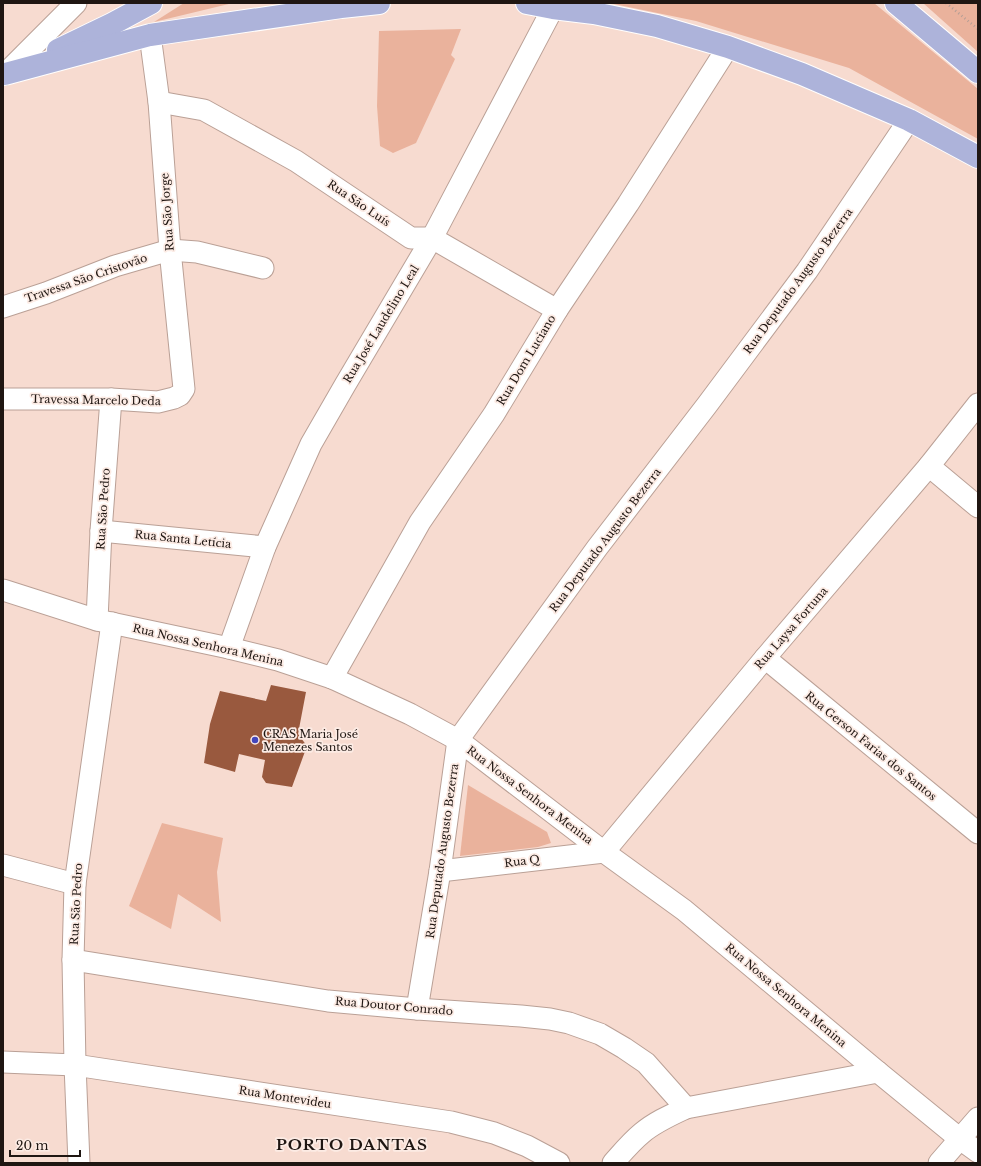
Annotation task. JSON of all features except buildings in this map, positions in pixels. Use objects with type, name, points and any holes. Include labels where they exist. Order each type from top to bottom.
[{"type":"main road","points":[[4,75],[112,24],[152,3]]},
{"type":"main road","points":[[4,75],[150,35],[341,7],[379,3]]},
{"type":"main road","points":[[527,3],[594,13],[657,26],[728,48],[802,74],[909,120],[978,157]]},
{"type":"main road","points":[[896,3],[978,72]]},
{"type":"street","points":[[4,75],[76,3]]},
{"type":"street","name":"Rua José Laudelino Leal","points":[[229,648],[265,547],[311,444],[432,238],[553,8]]},
{"type":"street","name":"Rua São Jorge","points":[[150,35],[159,102],[170,250],[184,389]]},
{"type":"street","name":"Rua Dom Luciano","points":[[332,678],[420,522],[494,414],[557,310],[628,204],[728,48]]},
{"type":"street","name":"Rua São Luís","points":[[159,102],[204,110],[296,161],[411,238],[432,238],[557,310]]},
{"type":"street","name":"Rua Deputado Augusto Bezerra","points":[[417,1009],[440,871],[458,740],[597,548],[808,271],[909,120]]},
{"type":"street","name":"Travessa São Cristovão","points":[[3,307],[46,293],[115,266],[170,250],[197,252],[263,268]]},
{"type":"street","name":"Travessa Marcelo Deda","points":[[3,399],[111,399],[158,402],[180,395],[184,389]]},
{"type":"street","name":"Rua São Pedro","points":[[79,1163],[73,960],[75,884],[105,622],[101,531],[111,399]]},
{"type":"street","name":"Rua Laysa Fortuna","points":[[604,852],[765,658],[930,466],[978,404]]},
{"type":"street","points":[[930,466],[978,507]]},
{"type":"street","name":"Rua Santa Letícia","points":[[101,531],[265,547]]},
{"type":"street","name":"Rua Nossa Senhora Menina","points":[[4,594],[105,622],[229,648],[278,660],[332,678],[410,714],[458,740],[604,852],[684,910],[878,1072],[978,1152]]},
{"type":"street","name":"Rua Gerson Farias dos Santos","points":[[765,658],[978,834]]},
{"type":"street","name":"Rua Q","points":[[440,871],[604,852]]},
{"type":"street","points":[[3,865],[75,884]]},
{"type":"street","name":"Rua Doutor Conrado","points":[[73,960],[328,1001],[522,1016],[569,1023],[600,1034],[646,1063],[686,1108]]},
{"type":"street","name":"Rua Montevideu","points":[[3,1062],[75,1065],[451,1122],[494,1133],[528,1146],[559,1163]]},
{"type":"street","points":[[613,1163],[643,1132],[670,1115],[686,1108],[878,1072]]},
{"type":"street","points":[[939,1163],[978,1118]]},
{"type":"path","points":[[946,3],[978,29]]},
{"type":"shaded area","points":[[184,3],[233,3],[154,22]]},
{"type":"shaded area","points":[[609,3],[874,3],[978,89],[978,139],[849,68],[696,21]]},
{"type":"shaded area","points":[[923,3],[978,3],[978,52]]},
{"type":"shaded area","points":[[461,29],[451,55],[455,59],[416,143],[393,153],[380,146],[377,106],[379,31]]},
{"type":"shaded area","points":[[468,785],[547,832],[551,843],[538,847],[460,856]]},
{"type":"shaded area","points":[[162,823],[223,838],[217,872],[221,922],[178,894],[171,929],[129,906]]},
{"type":"place","name":"CRAS Maria José Menezes Santos","points":[[255,740]]},
{"type":"district","name":"PORTO DANTAS","points":[[352,1145]]}]
